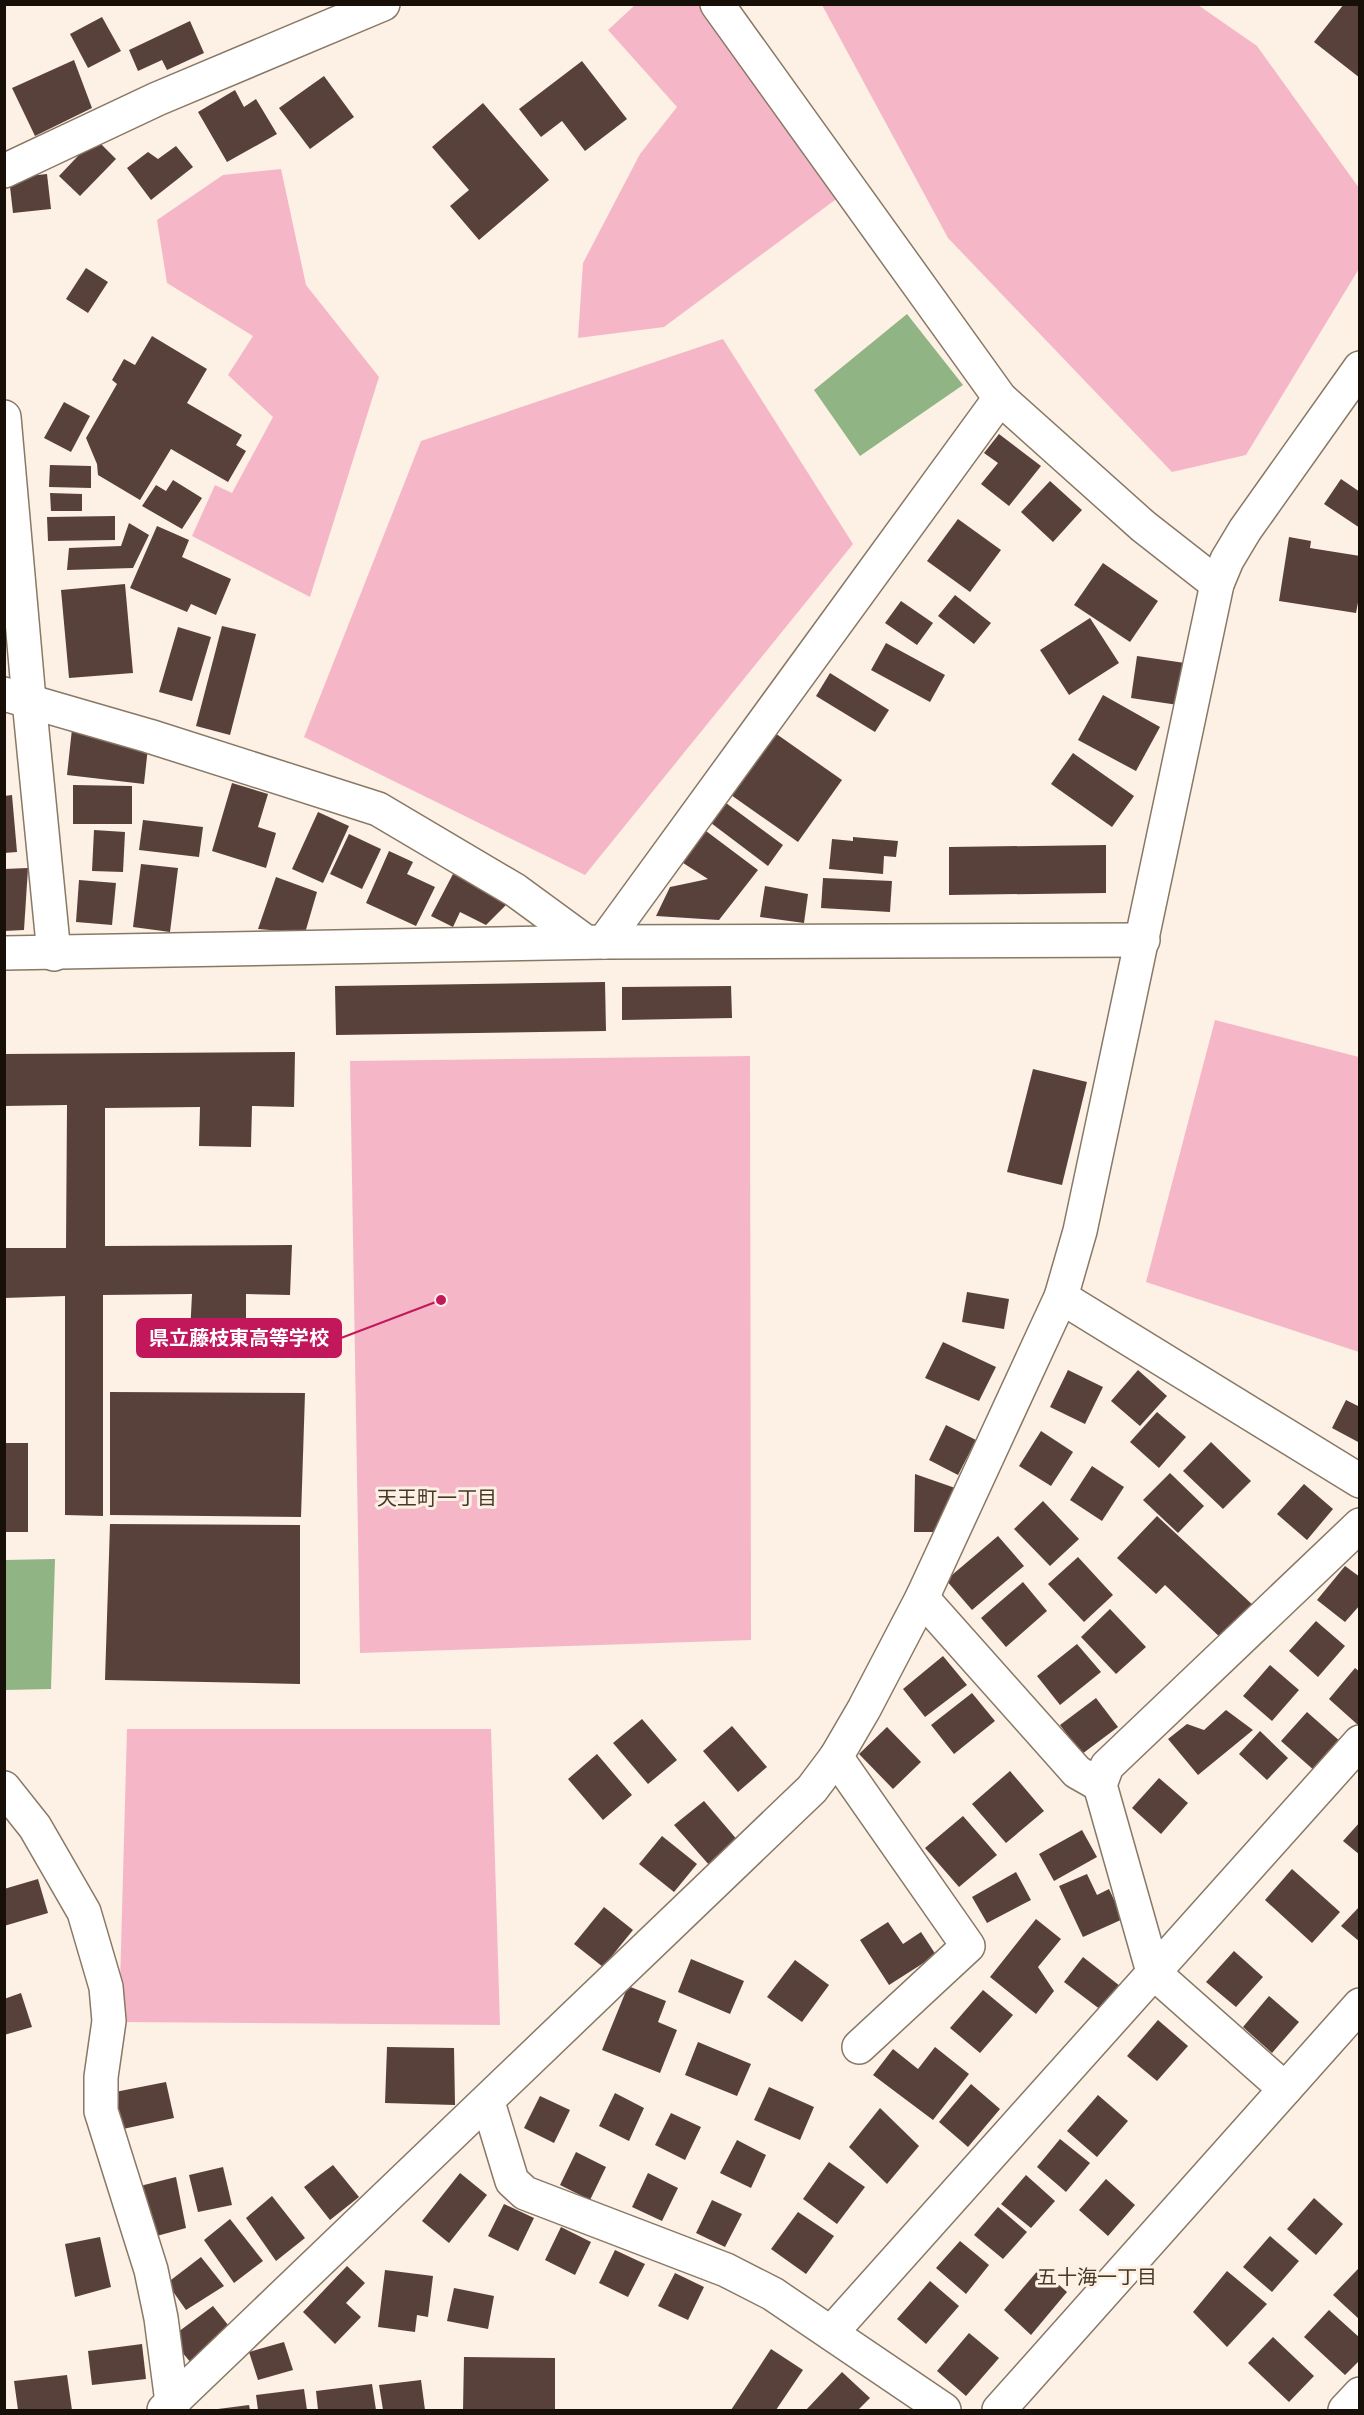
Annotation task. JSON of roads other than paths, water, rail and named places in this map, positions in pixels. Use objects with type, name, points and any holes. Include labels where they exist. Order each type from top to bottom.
[{"type":"street","points":[[4,171],[156,99],[382,4]]},
{"type":"street","points":[[717,4],[999,398],[1143,526],[1217,584]]},
{"type":"street","points":[[170,2409],[812,1789],[836,1757],[922,1598],[1061,1297],[1080,1231],[1217,584],[1227,560],[1245,530],[1359,368]]},
{"type":"street","points":[[595,942],[999,398]]},
{"type":"street","points":[[4,417],[16,697],[54,954]]},
{"type":"street","points":[[16,697],[378,809],[515,890],[595,942]]},
{"type":"street","points":[[4,953],[54,954],[595,942],[1143,940]]},
{"type":"street","points":[[1061,1297],[1359,1481]]},
{"type":"street","points":[[1286,2089],[1154,1972],[1100,1785],[1107,1766],[1359,1525]]},
{"type":"street","points":[[922,1598],[1077,1772],[1100,1785]]},
{"type":"street","points":[[831,2333],[1359,1742]]},
{"type":"street","points":[[836,1757],[968,1946],[858,2047]]},
{"type":"street","points":[[4,1788],[35,1827],[84,1912],[106,1987],[109,2021],[101,2077],[101,2111],[151,2270],[161,2318],[170,2409]]},
{"type":"street","points":[[999,2410],[1359,2005]]},
{"type":"street","points":[[488,2102],[512,2181],[525,2193],[726,2270],[773,2294],[944,2410]]},
{"type":"street","points":[[1345,2410],[1359,2394]]},
{"type":"place","name":"県立藤枝東高等学校","points":[[441,1300]]},
{"type":"district","name":"天王町一丁目","points":[[437,1498]]},
{"type":"district","name":"五十海一丁目","points":[[1097,2277]]}]
